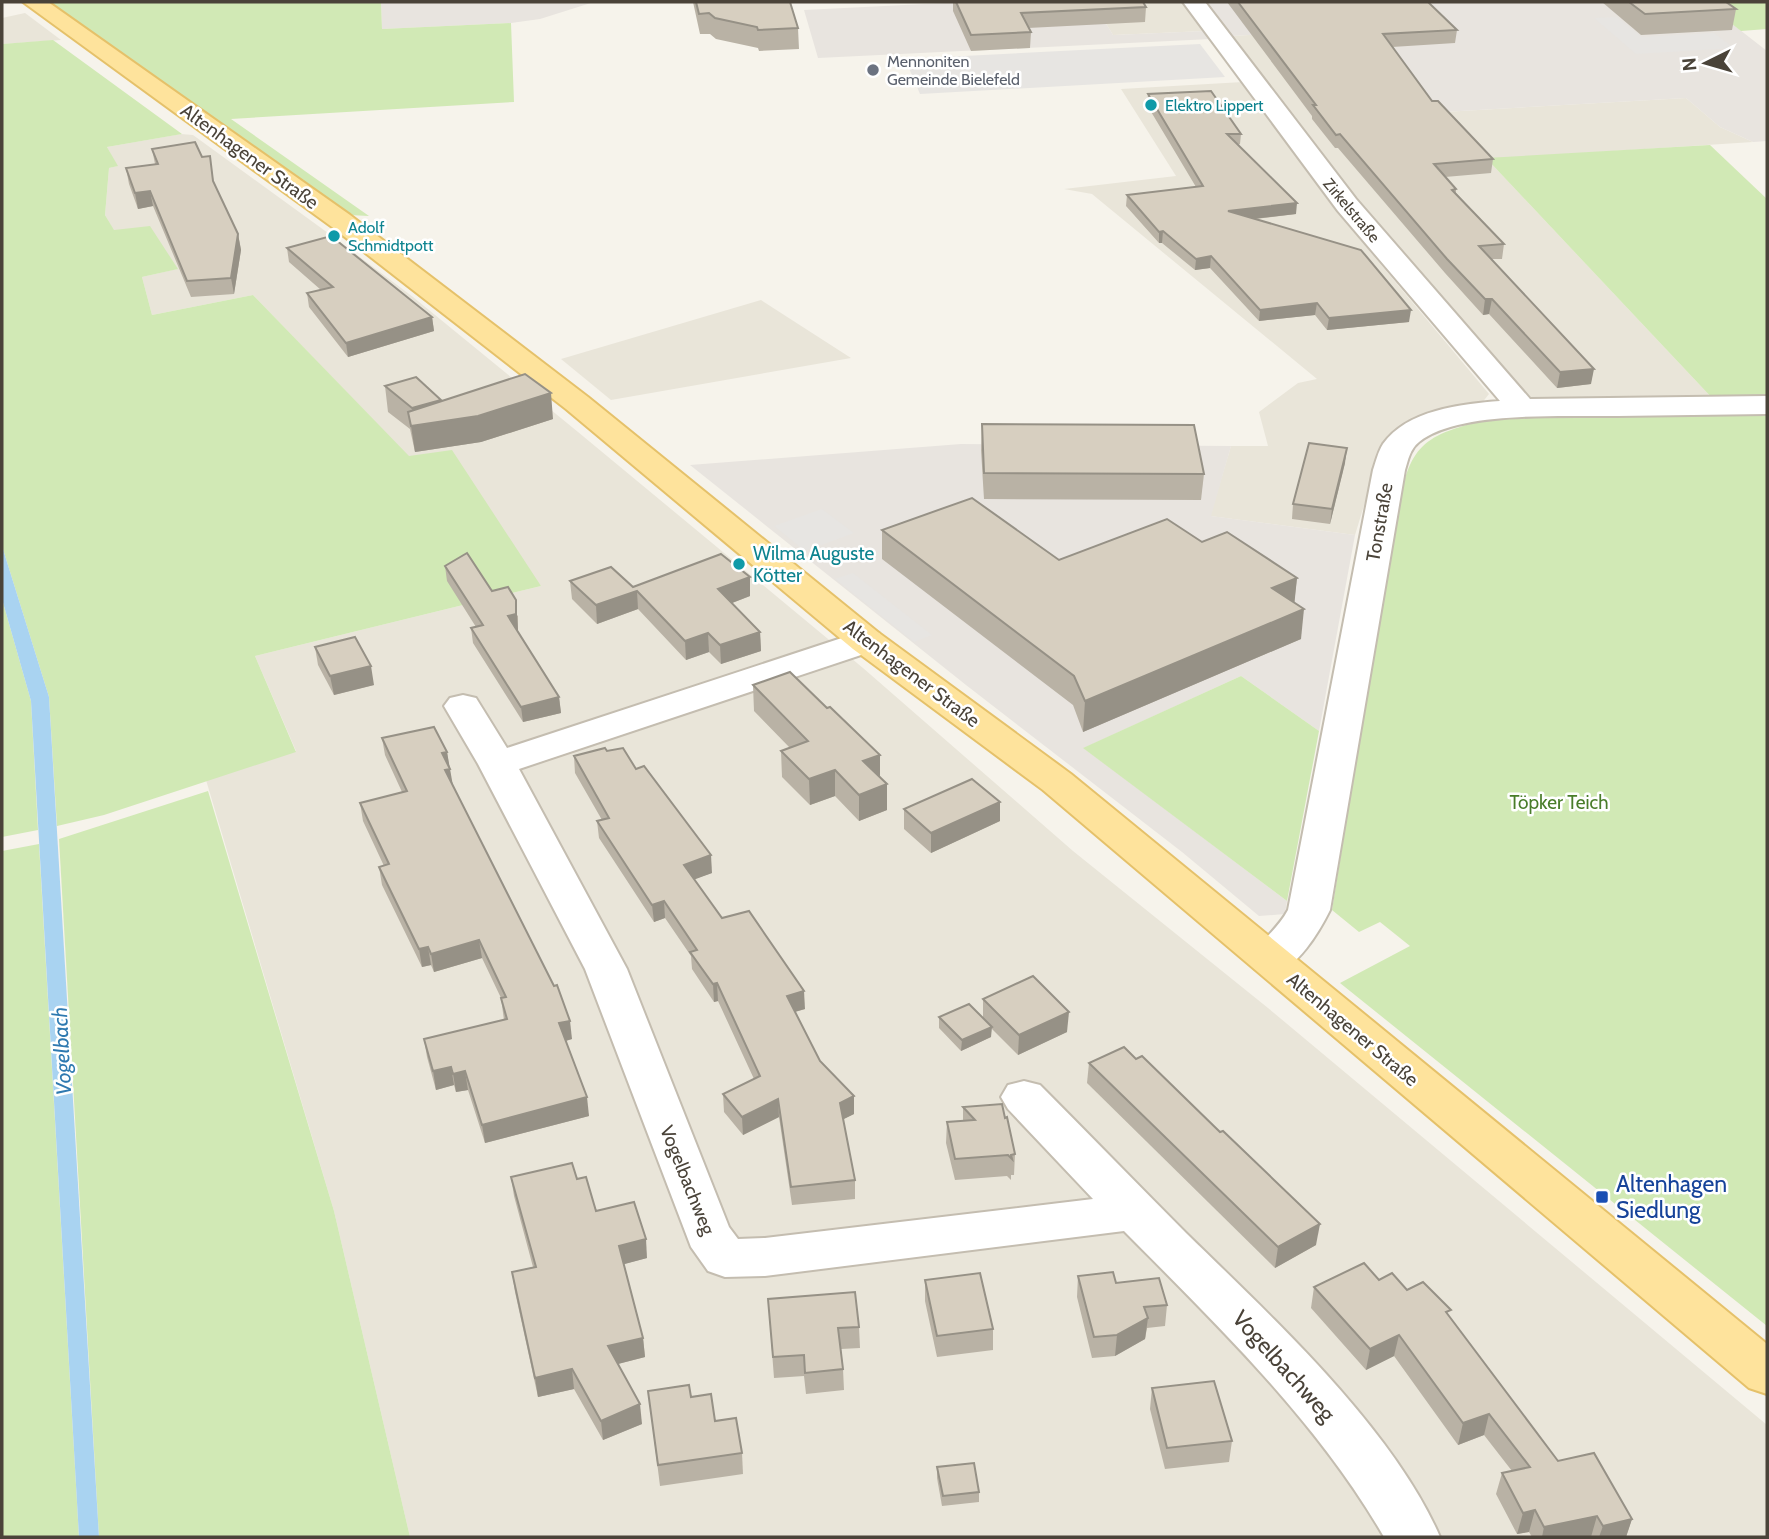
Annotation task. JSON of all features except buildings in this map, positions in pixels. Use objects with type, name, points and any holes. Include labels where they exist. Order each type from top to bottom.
[{"type":"main road","name":"Altenhagener Straße","points":[[34,2],[352,229],[577,403],[866,641],[1057,782],[1767,1374]]},
{"type":"street","name":"Zirkelstraße","points":[[1194,2],[1347,205],[1522,408]]},
{"type":"street","name":"Tonstraße","points":[[1270,959],[1299,930],[1310,910],[1389,470],[1396,449],[1408,435],[1440,420],[1467,413],[1522,408],[1640,409],[1767,405]]},
{"type":"street","points":[[497,764],[866,641]]},
{"type":"street","name":"Vogelbachweg","points":[[463,706],[606,968],[708,1234],[725,1258],[765,1257],[1135,1212]]},
{"type":"street","name":"Vogelbachweg","points":[[1024,1097],[1257,1333],[1379,1480],[1413,1537]]},
{"type":"shaded area","points":[[381,2],[594,2],[540,19],[511,23],[382,29]]},
{"type":"shaded area","points":[[965,2],[1093,2],[1113,35],[1205,31],[1211,39],[818,58],[804,10]]},
{"type":"shaded area","points":[[1093,2],[1183,2],[1205,31],[1113,35]]},
{"type":"shaded area","points":[[1204,2],[1704,2],[1767,51],[1767,141],[1753,142],[1720,127],[1686,98],[1443,112],[1365,29],[1231,36]]},
{"type":"shaded area","points":[[25,13],[61,40],[2,44],[2,18]]},
{"type":"shaded area","points":[[1617,17],[1642,37],[1714,33],[1734,48],[1636,54],[1594,18]]},
{"type":"shaded area","points":[[1365,29],[1443,112],[1686,98],[1720,127],[1753,142],[1487,159],[1713,399],[1539,402],[1525,396],[1359,206],[1231,36]]},
{"type":"shaded area","points":[[1200,44],[1225,77],[920,94],[905,59]]},
{"type":"shaded area","points":[[1243,82],[1332,206],[1489,394],[1481,404],[1382,446],[1355,535],[1210,516],[1231,446],[1268,446],[1259,412],[1298,383],[1317,379],[1092,194],[1064,189],[1176,176],[1121,89]]},
{"type":"shaded area","points":[[181,134],[193,135],[413,297],[863,668],[1073,851],[1268,1008],[1767,1425],[1767,1537],[410,1537],[334,1211],[206,780],[296,751],[255,656],[541,586],[409,457],[253,295],[152,315],[142,277],[177,269],[114,231],[105,215],[109,168],[117,166],[107,147]]},
{"type":"shaded area","points":[[761,300],[851,358],[611,400],[561,359]]},
{"type":"shaded area","points":[[961,444],[1231,446],[1211,516],[1355,535],[1319,731],[1241,676],[1084,748],[1287,901],[1285,914],[1259,916],[1182,852],[966,685],[690,465]]},
{"type":"shaded area","points":[[822,509],[854,533],[805,551],[774,526]]},
{"type":"shaded area","points":[[853,573],[932,635],[914,642],[835,579]]},
{"type":"green space","points":[[48,2],[381,2],[382,29],[511,23],[514,102],[231,119],[369,216],[349,215]]},
{"type":"green space","points":[[1704,2],[1767,2],[1767,29],[1741,31]]},
{"type":"green space","points":[[53,40],[182,134],[107,147],[118,166],[109,168],[105,215],[114,230],[150,226],[178,269],[142,277],[152,315],[253,295],[409,456],[452,450],[541,586],[255,656],[296,752],[104,815],[57,826],[49,697],[2,546],[2,44]]},
{"type":"green space","points":[[1710,145],[1767,199],[1767,397],[1713,399],[1486,158]]},
{"type":"green space","name":"Töpker Teich","points":[[1767,411],[1767,1326],[1340,983],[1410,946],[1380,922],[1359,932],[1332,910],[1393,530],[1404,481],[1419,450],[1446,432],[1496,418]]},
{"type":"green space","points":[[2,599],[31,701],[38,830],[2,837]]},
{"type":"green space","points":[[1241,676],[1319,731],[1287,901],[1083,748]]},
{"type":"green space","points":[[208,791],[334,1211],[410,1537],[99,1537],[59,839]]},
{"type":"green space","points":[[39,844],[79,1537],[2,1537],[2,851]]},
{"type":"water","name":"Vogelbach","points":[[2,546],[49,697],[99,1537],[79,1537],[31,701],[2,599]]},
{"type":"place","name":"Mennoniten Gemeinde Bielefeld","points":[[873,70]]},
{"type":"place","name":"Elektro Lippert","points":[[1151,105]]},
{"type":"place","name":"Adolf Schmidtpott","points":[[334,236]]},
{"type":"place","name":"Wilma Auguste Kötter","points":[[739,564]]},
{"type":"place","name":"Altenhagen Siedlung","points":[[1602,1197]]}]
